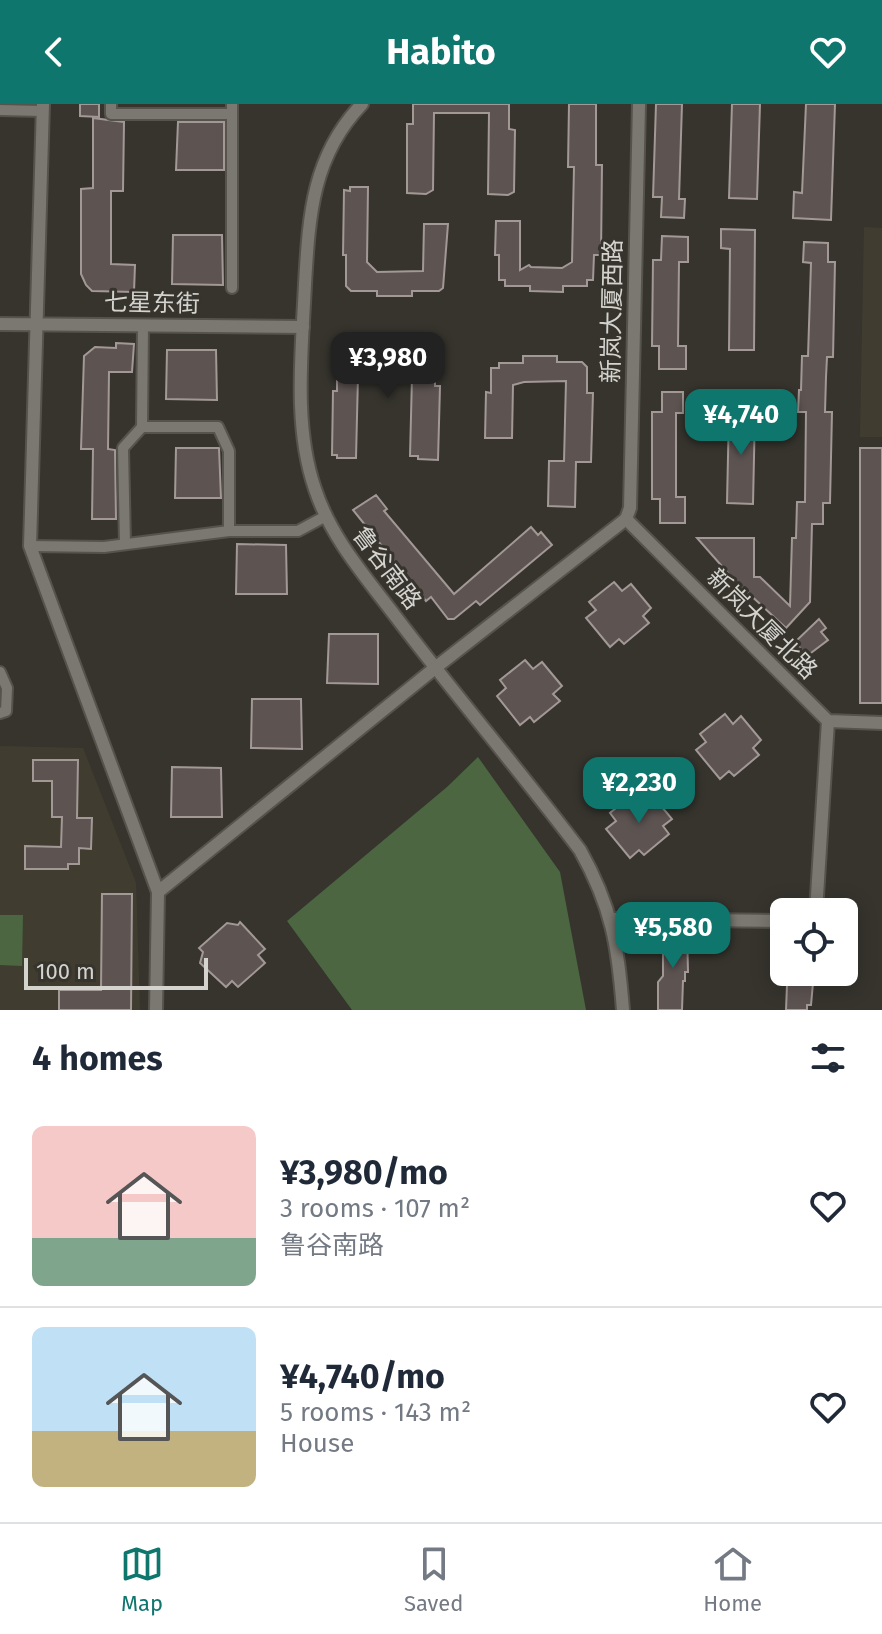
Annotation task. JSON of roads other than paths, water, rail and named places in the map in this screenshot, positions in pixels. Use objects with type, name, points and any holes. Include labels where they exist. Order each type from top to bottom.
[{"type":"street","points":[[111,104],[111,114],[232,109],[232,288]]},
{"type":"street","name":"鲁谷南路","points":[[362,104],[349,117],[331,147],[318,177],[308,218],[303,327],[305,446],[314,488],[334,535],[580,850],[612,919],[620,964],[623,1010]]},
{"type":"street","name":"新岚大厦西路","points":[[626,519],[630,508],[639,104]]},
{"type":"street","points":[[0,110],[42,107],[30,546],[158,892],[156,1010]]},
{"type":"street","name":"七星东街","points":[[0,324],[303,327]]},
{"type":"street","points":[[125,544],[123,448],[142,427],[143,325]]},
{"type":"street","points":[[142,427],[218,427],[229,451],[229,531]]},
{"type":"street","points":[[30,546],[104,547],[229,531],[298,531],[326,516]]},
{"type":"street","points":[[158,892],[435,668],[626,519]]},
{"type":"street","name":"新岚大厦北路","points":[[626,519],[828,721]]},
{"type":"street","points":[[0,672],[8,694],[6,711],[0,713]]},
{"type":"street","points":[[817,898],[828,721],[882,723]]},
{"type":"street","points":[[612,919],[770,921]]}]
